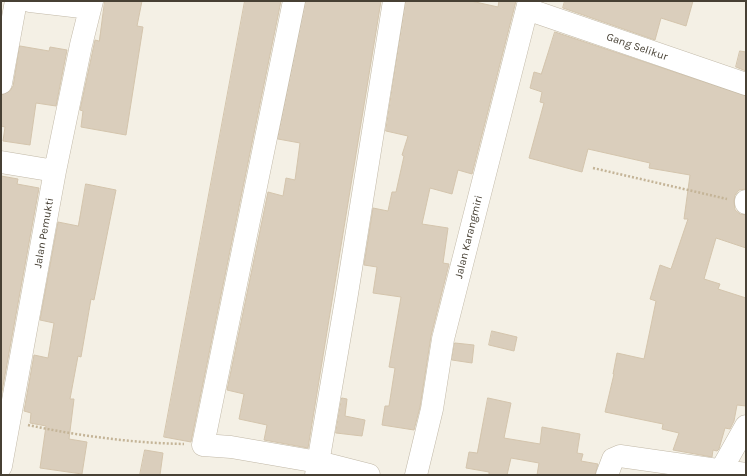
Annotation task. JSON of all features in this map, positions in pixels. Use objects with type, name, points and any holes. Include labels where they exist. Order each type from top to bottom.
[{"type":"street","points":[[1,83],[16,1]]},
{"type":"street","points":[[30,1],[91,4]]},
{"type":"street","points":[[294,1],[203,445],[231,447],[317,469],[369,475]]},
{"type":"street","points":[[317,469],[394,1]]},
{"type":"street","name":"Jalan Pemukti","points":[[1,466],[5,420],[55,171],[91,4]]},
{"type":"street","name":"Gang Selikur","points":[[528,5],[746,84]]},
{"type":"street","name":"Jalan Karangmiri","points":[[416,475],[432,409],[443,339],[528,5]]},
{"type":"street","points":[[1,162],[55,171]]},
{"type":"street","points":[[720,472],[746,426]]},
{"type":"street","points":[[607,475],[613,459],[620,456],[720,472],[746,474]]},
{"type":"path","points":[[593,168],[746,202]]},
{"type":"path","points":[[5,420],[52,430],[151,443],[203,445]]},
{"type":"building","points":[[105,1],[142,1],[137,26],[143,27],[126,135],[81,127],[83,111],[80,110],[95,40],[99,41]]},
{"type":"building","points":[[245,1],[281,1],[191,442],[164,437]]},
{"type":"building","points":[[306,1],[381,1],[308,448],[264,440],[267,425],[239,419],[244,394],[227,390],[268,192],[283,196],[286,178],[295,180],[300,143],[278,139]]},
{"type":"building","points":[[406,1],[471,1],[498,7],[499,1],[516,1],[472,174],[458,170],[452,194],[430,188],[422,224],[448,228],[443,263],[449,264],[431,336],[420,407],[414,430],[382,425],[385,406],[389,406],[395,368],[389,367],[401,297],[373,293],[377,267],[364,265],[373,208],[388,211],[392,192],[396,192],[404,156],[402,155],[408,136],[386,131]]},
{"type":"building","points":[[565,1],[693,1],[686,26],[661,18],[655,40],[563,8]]},
{"type":"building","points":[[555,32],[746,96],[746,189],[739,190],[735,195],[734,201],[735,210],[740,214],[746,215],[746,248],[716,238],[704,279],[720,284],[718,289],[746,298],[746,406],[737,405],[734,421],[730,429],[725,428],[719,449],[717,451],[713,450],[712,457],[673,450],[679,433],[662,429],[663,424],[605,412],[614,374],[617,353],[644,359],[656,301],[650,299],[660,265],[671,269],[688,219],[684,219],[690,175],[649,168],[650,163],[588,149],[582,172],[529,158],[544,103],[540,102],[542,92],[530,88],[534,72],[541,74]]},
{"type":"building","points":[[20,46],[49,51],[50,47],[67,50],[56,106],[36,103],[30,145],[3,141],[5,127],[1,126],[1,95],[10,91],[13,86]]},
{"type":"building","points":[[740,51],[746,52],[746,71],[736,67]]},
{"type":"building","points":[[1,176],[18,179],[17,184],[39,188],[1,397]]},
{"type":"building","points":[[86,184],[116,190],[94,300],[91,299],[81,357],[78,356],[70,399],[74,399],[69,439],[87,442],[82,474],[40,468],[46,426],[30,423],[31,413],[24,411],[34,355],[48,358],[54,323],[40,320],[58,222],[78,226]]},
{"type":"building","points":[[492,331],[517,337],[514,351],[489,345]]},
{"type":"building","points":[[455,343],[474,345],[472,363],[452,360]]},
{"type":"building","points":[[342,398],[347,399],[345,416],[365,420],[362,436],[336,433]]},
{"type":"building","points":[[488,398],[511,403],[504,438],[540,444],[542,427],[580,434],[577,453],[583,454],[581,461],[598,464],[595,475],[537,475],[539,463],[511,458],[507,475],[489,475],[489,472],[466,468],[469,452],[477,453]]},
{"type":"building","points":[[145,450],[163,453],[160,475],[140,475]]}]
